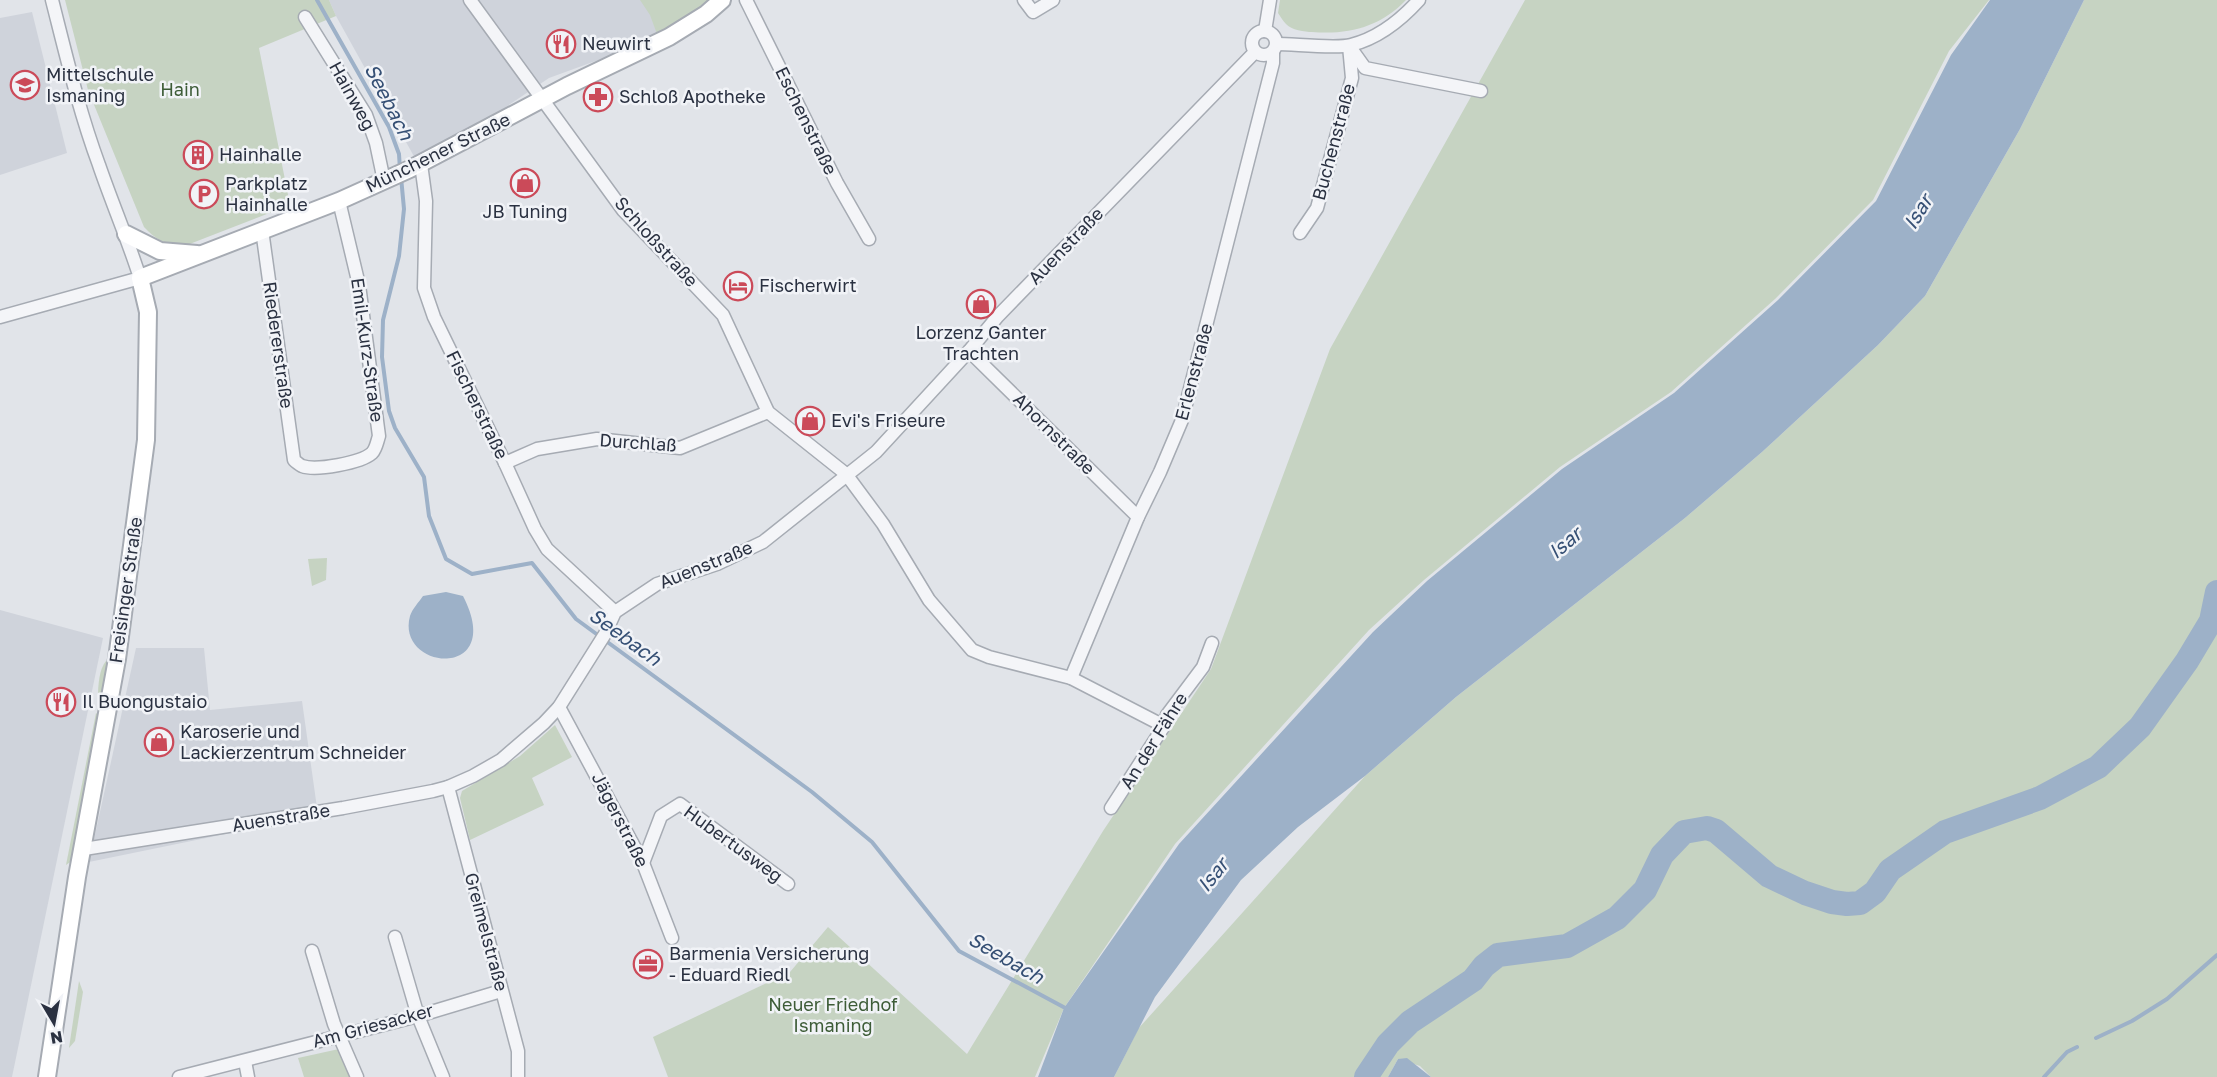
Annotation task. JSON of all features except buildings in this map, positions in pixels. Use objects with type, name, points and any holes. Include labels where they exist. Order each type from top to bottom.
[{"type":"main road","name":"Münchener Straße","points":[[140,278],[339,201],[416,166],[543,99],[669,37],[706,14],[722,0]]},
{"type":"main road","points":[[126,234],[160,251],[201,254]]},
{"type":"main road","name":"Freisinger Straße","points":[[47,1077],[77,877],[84,849],[117,659],[146,440],[148,312],[140,278]]},
{"type":"street","points":[[0,317],[140,278],[126,234],[98,164],[74,88],[52,0]]},
{"type":"street","name":"Schloßstraße","points":[[470,0],[623,210],[723,315],[768,412],[846,474],[883,524],[929,600],[972,650],[989,657],[1071,678],[1164,726]]},
{"type":"street","name":"Eschenstraße","points":[[746,0],[837,183],[869,239]]},
{"type":"street","points":[[1024,0],[1033,12],[1053,0]]},
{"type":"street","points":[[1265,31],[1270,0]]},
{"type":"street","points":[[1275,48],[1272,34],[1265,31],[1257,33],[1251,44],[1255,52],[1266,56],[1275,48],[1349,46],[1385,31],[1403,18],[1419,0]]},
{"type":"street","name":"Hainweg","points":[[305,17],[366,115],[388,179]]},
{"type":"street","points":[[1349,46],[1365,68],[1481,91]]},
{"type":"street","name":"Buchenstraße","points":[[1300,233],[1317,208],[1352,78],[1349,46]]},
{"type":"street","name":"Erlenstraße","points":[[1071,678],[1138,517],[1182,420],[1268,86],[1275,48]]},
{"type":"street","name":"Auenstraße","points":[[84,849],[332,810],[448,787],[474,776],[501,760],[559,707],[602,639],[615,612],[657,584],[717,564],[763,542],[876,452],[998,316],[1255,52]]},
{"type":"street","name":"Fischerstraße","points":[[416,166],[426,201],[424,288],[439,327],[506,463],[535,529],[547,549],[615,612]]},
{"type":"street","name":"Emil-Kurz-Straße","points":[[294,460],[301,466],[314,467],[351,463],[364,459],[375,451],[379,436],[360,285],[339,201]]},
{"type":"street","name":"Riedererstraße","points":[[262,230],[294,460]]},
{"type":"street","name":"Ahornstraße","points":[[969,351],[1138,517]]},
{"type":"street","name":"Durchlaß","points":[[506,463],[537,449],[597,439],[680,448],[768,412]]},
{"type":"street","name":"An der Fähre","points":[[1111,808],[1164,726],[1167,715],[1203,667],[1212,643]]},
{"type":"street","name":"Jägerstraße","points":[[559,707],[643,863],[672,938]]},
{"type":"street","name":"Greimelstraße","points":[[448,787],[518,1051],[518,1077]]},
{"type":"street","name":"Hubertusweg","points":[[643,863],[661,816],[680,804],[788,884]]},
{"type":"street","points":[[395,937],[418,1016],[443,1077]]},
{"type":"street","points":[[312,951],[334,1024],[357,1077]]},
{"type":"street","name":"Am Griesacker","points":[[179,1077],[340,1034],[418,1016],[501,990]]},
{"type":"street","points":[[245,1061],[248,1077]]},
{"type":"shaded area","points":[[329,0],[711,0],[653,40],[549,78],[455,141],[416,160]]},
{"type":"shaded area","name":"Mittelschule Ismaning","points":[[32,12],[67,153],[0,175],[0,18]]},
{"type":"shaded area","points":[[0,610],[103,638],[12,1077],[0,1077]]},
{"type":"shaded area","points":[[136,648],[204,648],[210,710],[302,701],[318,815],[89,862]]},
{"type":"green space","name":"Hain","points":[[65,0],[329,0],[336,16],[259,48],[290,205],[187,245],[168,244],[149,232],[144,227],[88,90]]},
{"type":"green space","points":[[640,0],[709,0],[693,14],[657,34],[650,15]]},
{"type":"green space","points":[[1280,0],[1406,0],[1375,23],[1351,30],[1326,33],[1302,31],[1288,26],[1278,13]]},
{"type":"green space","name":"Neuer Friedhof Ismaning","points":[[1525,0],[1989,0],[1949,51],[1873,200],[1775,299],[1671,392],[1560,467],[1424,580],[1369,630],[1175,844],[1064,1008],[1035,1077],[668,1077],[653,1037],[790,972],[828,927],[967,1054],[1103,831],[1211,669],[1330,349]]},
{"type":"green space","points":[[2084,0],[2217,0],[2217,1077],[1431,1077],[1420,1066],[1398,1059],[1388,1077],[1114,1077],[1138,1029],[1365,776],[1456,697],[1685,518],[1762,452],[1878,345],[1925,296],[2020,129]]},
{"type":"green space","points":[[327,558],[326,580],[312,586],[308,559]]},
{"type":"green space","points":[[106,661],[109,664],[103,697],[100,699],[98,697],[99,678]]},
{"type":"green space","points":[[96,713],[100,717],[73,860],[66,865]]},
{"type":"green space","points":[[555,725],[572,757],[532,778],[544,805],[470,840],[460,798],[462,791],[520,756]]},
{"type":"green space","points":[[79,981],[83,992],[75,1041],[69,1048]]},
{"type":"green space","points":[[339,1049],[351,1077],[304,1077],[298,1058]]},
{"type":"water","name":"Isar","points":[[1990,0],[2084,0],[2020,129],[1925,296],[1878,345],[1762,452],[1685,518],[1456,697],[1365,776],[1298,827],[1241,880],[1155,997],[1114,1077],[1038,1077],[1064,1008],[1179,844],[1373,632],[1427,581],[1562,469],[1674,393],[1778,300],[1876,201],[1951,55]]},
{"type":"water","points":[[446,592],[463,596],[473,624],[471,643],[462,654],[447,658],[432,656],[418,648],[410,634],[410,616],[423,596]]},
{"type":"water","points":[[1407,1058],[1431,1077],[1388,1077],[1398,1059]]},
{"type":"waterway","name":"Seebach","points":[[317,0],[389,127],[399,154],[400,170]]},
{"type":"waterway","name":"Seebach","points":[[401,177],[404,209],[399,256],[383,320],[382,357],[389,411],[395,428],[424,477],[429,516],[446,559],[472,574],[532,563],[576,619],[812,792],[872,842],[959,951],[1069,1010]]},
{"type":"waterway","points":[[1366,1077],[1388,1044],[1410,1022],[1473,980],[1484,966],[1498,955],[1567,946],[1617,918],[1645,890],[1662,855],[1684,832],[1707,828],[1716,831],[1769,876],[1805,893],[1832,902],[1860,903],[1875,892],[1890,870],[1945,832],[2040,798],[2098,767],[2140,727],[2187,661],[2211,621],[2217,592]]},
{"type":"waterway","points":[[2096,1038],[2132,1021],[2167,999],[2217,955]]},
{"type":"waterway","points":[[2044,1077],[2067,1052],[2077,1047]]},
{"type":"place","name":"Neuwirt","points":[[561,44]]},
{"type":"place","name":"Mittelschule Ismaning","points":[[25,85]]},
{"type":"place","name":"Schloß Apotheke","points":[[598,97]]},
{"type":"place","name":"Hainhalle","points":[[198,155]]},
{"type":"place","name":"JB Tuning","points":[[525,183]]},
{"type":"place","name":"Parkplatz Hainhalle","points":[[204,194]]},
{"type":"place","name":"Fischerwirt","points":[[738,286]]},
{"type":"place","name":"Lorzenz Ganter Trachten","points":[[981,304]]},
{"type":"place","name":"Evi's Friseure","points":[[810,421]]},
{"type":"place","name":"Il Buongustaio","points":[[61,702]]},
{"type":"place","name":"Karoserie und Lackierzentrum Schneider","points":[[159,742]]},
{"type":"place","name":"Barmenia Versicherung - Eduard Riedl","points":[[648,964]]}]
